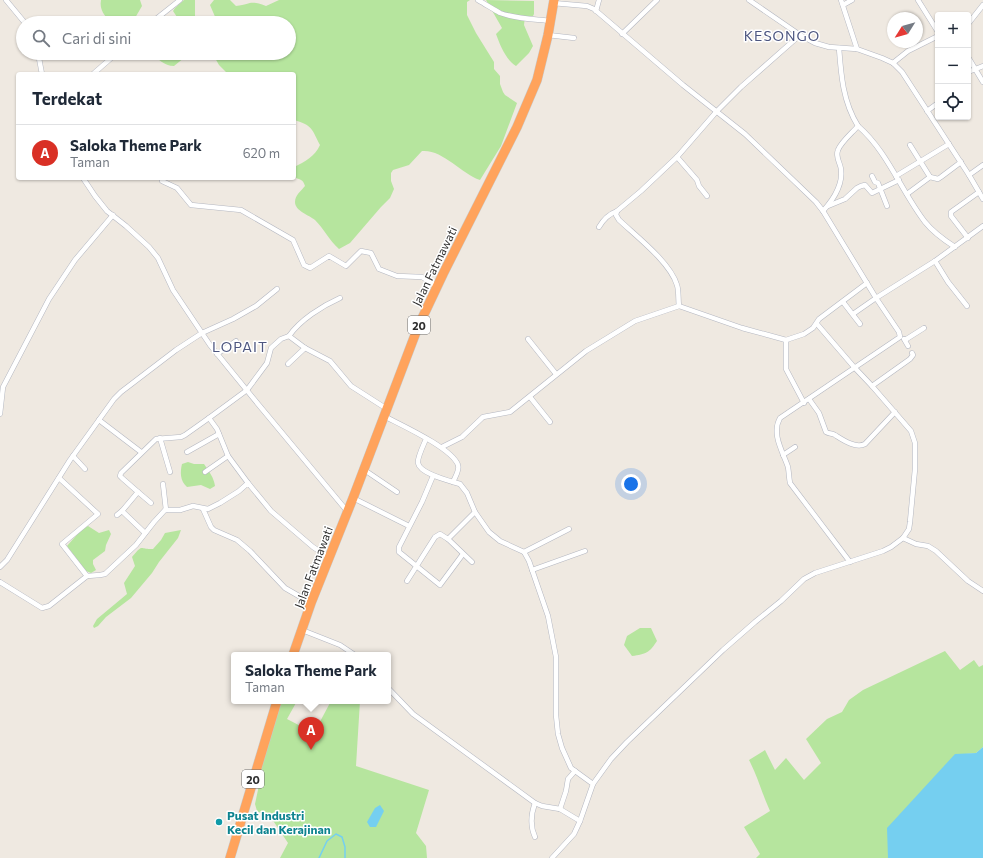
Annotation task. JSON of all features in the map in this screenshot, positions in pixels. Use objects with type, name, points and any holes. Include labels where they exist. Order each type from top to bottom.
[{"type":"highway","name":"Jalan Fatmawati","points":[[294,652],[311,603],[330,558],[347,511],[354,498],[418,327],[517,127],[537,80],[548,35],[553,1]]},
{"type":"highway","name":"20","points":[[230,858],[276,704]]},
{"type":"street","points":[[6,0],[19,16]]},
{"type":"street","points":[[160,16],[180,0]]},
{"type":"street","points":[[478,0],[500,13],[523,18],[551,20]]},
{"type":"street","points":[[596,11],[599,0]]},
{"type":"street","points":[[622,34],[657,0]]},
{"type":"street","points":[[749,0],[800,35],[815,43],[839,48],[857,49],[892,63],[902,72],[961,162],[983,199]]},
{"type":"street","points":[[852,0],[842,2],[857,49]]},
{"type":"street","points":[[918,0],[935,27]]},
{"type":"street","points":[[553,1],[587,6],[596,11],[683,85],[745,134],[816,202],[908,346]]},
{"type":"street","points":[[971,20],[983,5]]},
{"type":"street","points":[[548,35],[574,38]]},
{"type":"street","points":[[599,227],[604,220],[641,191],[677,157],[717,111],[741,87],[800,35]]},
{"type":"street","points":[[892,63],[908,51],[935,38]]},
{"type":"street","points":[[839,48],[840,68],[846,102],[858,126],[887,160],[925,222],[940,237],[955,247]]},
{"type":"street","points":[[39,60],[42,72]]},
{"type":"street","points":[[95,72],[110,60]]},
{"type":"street","points":[[971,61],[983,82]]},
{"type":"street","points":[[971,70],[983,66]]},
{"type":"street","points":[[927,111],[935,105]]},
{"type":"street","points":[[823,211],[828,206],[839,186],[841,177],[841,168],[837,153],[839,148],[858,126]]},
{"type":"street","points":[[828,206],[845,199],[857,188],[863,185],[867,187],[871,193],[881,189],[920,161],[949,144]]},
{"type":"street","points":[[910,145],[930,177],[938,179],[941,178],[961,162]]},
{"type":"street","points":[[677,157],[697,180],[707,196]]},
{"type":"street","points":[[969,175],[983,165]]},
{"type":"street","points":[[872,176],[875,182],[878,183],[887,206]]},
{"type":"street","points":[[907,194],[930,177]]},
{"type":"street","points":[[84,180],[107,211],[126,226],[158,258],[173,290],[217,354],[347,511]]},
{"type":"street","points":[[162,180],[177,188],[191,205],[241,210],[272,226],[293,240],[304,265],[310,268],[329,256],[346,266],[361,251],[371,253],[379,268],[397,276],[422,277],[437,286]]},
{"type":"street","points":[[968,238],[950,214],[954,209],[979,192]]},
{"type":"street","points":[[617,211],[616,215],[619,220],[648,247],[674,277],[677,286],[679,306]]},
{"type":"street","points":[[0,414],[3,387],[49,299],[75,260],[113,216]]},
{"type":"street","points":[[853,314],[936,261],[983,226]]},
{"type":"street","points":[[936,261],[948,282],[967,306]]},
{"type":"street","points":[[442,447],[462,437],[483,417],[510,412],[586,351],[635,321],[679,306],[748,330],[786,340],[804,334],[813,328],[819,319],[867,283]]},
{"type":"street","points":[[0,567],[7,560],[73,456],[114,399],[125,388],[176,350],[202,333],[233,319],[256,306],[277,289]]},
{"type":"street","points":[[151,503],[120,476],[121,473],[156,439],[181,437],[185,435],[247,390],[267,363],[271,348],[281,339],[289,336],[297,326],[328,303],[340,298]]},
{"type":"street","points":[[843,302],[860,324]]},
{"type":"street","points":[[552,858],[574,834],[593,784],[611,759],[723,650],[781,601],[804,579],[815,573],[890,547],[903,538],[909,529],[915,469],[915,443],[911,431],[817,324]]},
{"type":"street","points":[[905,340],[924,328]]},
{"type":"street","points":[[850,562],[790,483],[789,471],[778,442],[779,420],[854,367],[892,343],[899,338],[900,335]]},
{"type":"street","points":[[289,336],[305,348],[330,361],[351,386],[386,412],[426,439],[442,447],[452,455],[458,466],[453,482]]},
{"type":"street","points":[[528,339],[556,374]]},
{"type":"street","points":[[786,340],[786,367],[804,403]]},
{"type":"street","points":[[217,354],[236,341]]},
{"type":"street","points":[[288,364],[305,348]]},
{"type":"street","points":[[872,386],[910,359],[913,355],[912,353]]},
{"type":"street","points":[[530,396],[550,422]]},
{"type":"street","points":[[809,399],[819,413],[826,432],[860,446],[865,444],[895,412]]},
{"type":"street","points":[[209,418],[219,434],[228,456],[271,511],[313,547],[330,558]]},
{"type":"street","points":[[99,420],[141,452]]},
{"type":"street","points":[[187,452],[219,434]]},
{"type":"street","points":[[160,438],[170,472]]},
{"type":"street","points":[[426,439],[418,461],[420,467],[433,476],[460,484],[466,490],[475,512],[490,532],[500,541],[524,552],[528,556],[548,616],[556,657],[555,696],[558,734],[567,760],[575,771],[593,784]]},
{"type":"street","points":[[783,455],[795,447]]},
{"type":"street","points":[[73,456],[85,469]]},
{"type":"street","points":[[205,472],[228,456]]},
{"type":"street","points":[[364,469],[397,492]]},
{"type":"street","points":[[433,476],[422,502],[399,547],[399,552],[440,585],[463,554]]},
{"type":"street","points":[[59,478],[98,514],[62,544],[88,576]]},
{"type":"street","points":[[0,582],[42,608],[49,606],[88,576],[105,574],[136,545],[154,522],[166,510],[180,510],[193,506],[208,510],[220,504],[248,483]]},
{"type":"street","points":[[163,484],[166,510]]},
{"type":"street","points":[[117,515],[138,492]]},
{"type":"street","points":[[354,498],[409,526]]},
{"type":"street","points":[[203,509],[211,527],[237,540],[250,550],[285,588],[311,603]]},
{"type":"street","points":[[122,510],[146,533]]},
{"type":"street","points":[[448,539],[475,512]]},
{"type":"street","points":[[524,552],[569,529]]},
{"type":"street","points":[[407,581],[437,536],[440,534],[448,539],[472,562]]},
{"type":"street","points":[[903,538],[916,544],[928,546],[936,551],[968,581],[983,591]]},
{"type":"street","points":[[532,570],[585,551]]},
{"type":"street","points":[[302,630],[340,645],[350,652]]},
{"type":"street","points":[[391,691],[413,714],[535,803],[542,806],[560,809],[580,821]]},
{"type":"street","points":[[560,809],[568,779],[575,771]]},
{"type":"street","points":[[535,803],[532,810],[532,827],[535,837]]},
{"type":"green space","points":[[101,0],[140,0],[142,6],[136,16],[106,16],[102,10]]},
{"type":"green space","points":[[184,0],[195,0],[195,16],[176,16],[173,11]]},
{"type":"green space","points":[[214,0],[230,0],[236,6],[253,3],[266,6],[279,0],[470,0],[467,2],[467,15],[494,62],[494,69],[500,76],[500,84],[503,92],[517,103],[501,146],[480,180],[473,177],[444,157],[429,151],[422,151],[409,165],[393,170],[391,173],[391,181],[394,189],[390,198],[350,243],[339,249],[315,220],[297,208],[295,202],[298,193],[305,186],[302,181],[296,178],[296,166],[309,158],[320,145],[311,129],[305,124],[296,121],[296,72],[226,72],[216,60],[296,60],[296,16],[215,16],[210,5]]},
{"type":"green space","points":[[486,0],[534,1],[534,14],[533,16],[525,16],[524,25],[533,46],[529,53],[516,66],[509,60],[501,47],[496,34],[502,28]]},
{"type":"green space","points":[[160,60],[181,60],[174,66]]},
{"type":"green space","points":[[188,462],[194,464],[204,464],[212,477],[215,486],[210,489],[201,485],[187,487],[182,479],[181,470],[182,464]]},
{"type":"green space","points":[[88,526],[99,533],[109,530],[111,534],[105,551],[93,560],[96,570],[91,573],[86,571],[67,546],[81,530]]},
{"type":"green space","points":[[181,530],[178,538],[131,598],[94,628],[93,626],[97,619],[127,594],[124,583],[135,566],[132,557],[138,550],[142,548],[153,549],[165,533]]},
{"type":"green space","points":[[640,628],[651,628],[657,641],[647,652],[632,656],[624,645],[627,636]]},
{"type":"green space","points":[[945,651],[960,670],[974,660],[979,667],[983,665],[983,747],[976,753],[955,755],[888,828],[888,858],[756,858],[760,854],[744,827],[770,811],[749,760],[765,750],[775,770],[786,758],[804,780],[821,763],[806,739],[827,719],[842,712],[849,700],[863,690]]},
{"type":"green space","points":[[278,704],[295,704],[287,719],[314,733],[329,704],[360,704],[356,766],[429,790],[416,833],[426,846],[427,858],[280,858],[288,843],[272,819],[257,811],[255,804],[259,785],[254,783]]},
{"type":"water","points":[[983,747],[983,858],[888,858],[887,828],[955,754],[976,753]]},
{"type":"water","points":[[380,805],[384,811],[376,827],[370,827],[367,822],[375,808]]},
{"type":"waterway","points":[[319,858],[327,841],[336,834],[342,837],[345,847],[345,858]]},
{"type":"place","name":"Saloka Theme Park","points":[[311,750]]},
{"type":"place","name":"Pusat Industri Kecil dan Kerajinan","points":[[219,822]]},
{"type":"district","name":"KESONGO","points":[[782,35]]},
{"type":"district","name":"LOPAIT","points":[[240,346]]}]
